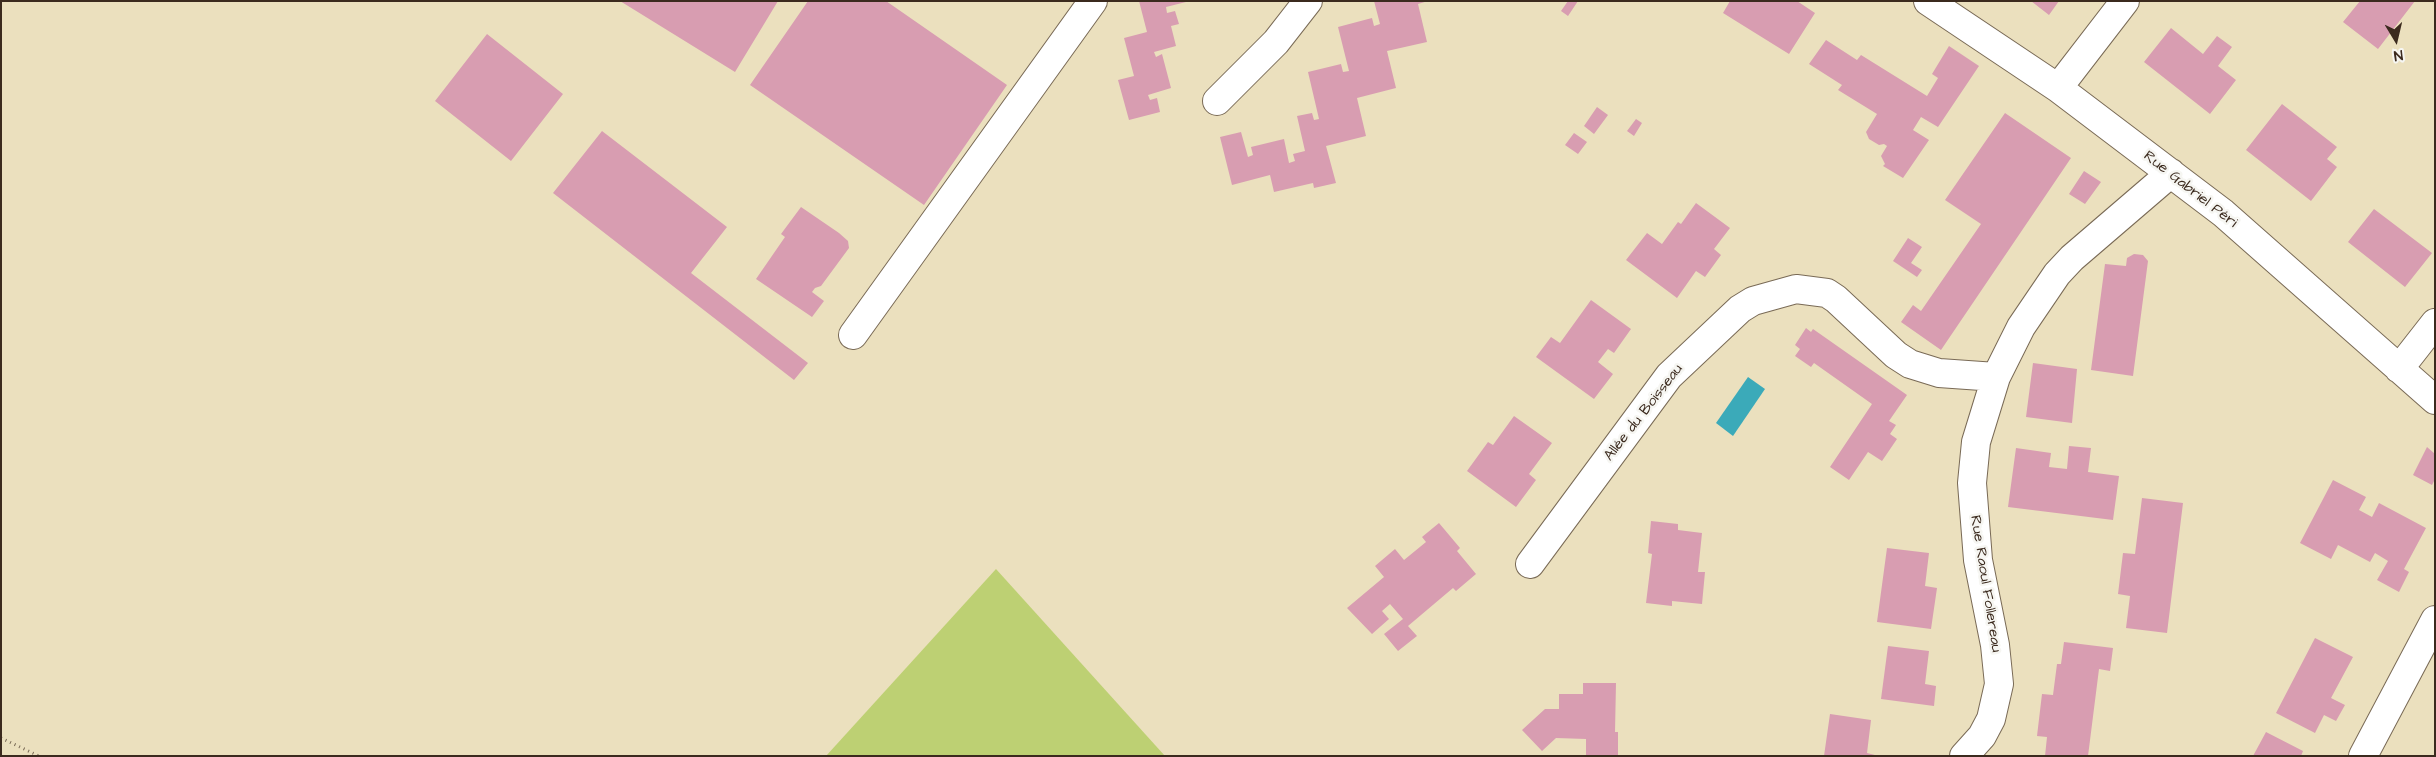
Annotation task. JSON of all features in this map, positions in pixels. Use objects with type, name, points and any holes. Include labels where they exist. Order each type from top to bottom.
[{"type":"street","points":[[853,335],[1093,1]]},
{"type":"street","points":[[1217,101],[1276,42],[1308,1]]},
{"type":"street","name":"Rue Gabriel Péri","points":[[1928,1],[2058,88],[2223,213],[2435,400]]},
{"type":"street","points":[[2058,88],[2126,1]]},
{"type":"street","name":"Rue Raoul Follereau","points":[[1964,756],[1982,736],[1991,719],[1999,684],[1995,645],[1978,560],[1972,483],[1977,435],[1996,377],[2021,327],[2058,274],[2072,258],[2172,173]]},
{"type":"street","name":"Allée du Boisseau","points":[[1530,564],[1669,376],[1740,309],[1753,301],[1796,289],[1827,293],[1836,298],[1896,355],[1910,364],[1939,373],[1996,377]]},
{"type":"street","points":[[2399,369],[2435,323]]},
{"type":"street","points":[[2363,756],[2435,620]]},
{"type":"path","points":[[1,738],[39,756]]},
{"type":"green space","points":[[996,569],[1165,756],[826,756]]},
{"type":"water","points":[[1748,377],[1765,389],[1733,436],[1716,423]]},
{"type":"building","points":[[620,1],[778,1],[735,72]]},
{"type":"building","points":[[808,1],[886,1],[1007,85],[924,205],[750,85]]},
{"type":"building","points":[[1139,1],[1186,2],[1166,7],[1167,13],[1175,11],[1179,24],[1171,26],[1176,46],[1154,52],[1156,57],[1162,54],[1171,88],[1148,95],[1150,100],[1157,98],[1160,112],[1129,120],[1118,80],[1134,76],[1124,38],[1147,32]]},
{"type":"building","points":[[1374,1],[1428,1],[1418,4],[1427,42],[1387,51],[1396,88],[1357,98],[1366,136],[1326,146],[1336,183],[1314,188],[1313,183],[1274,192],[1270,175],[1232,185],[1220,137],[1241,132],[1248,157],[1253,155],[1251,147],[1284,139],[1289,163],[1295,161],[1293,154],[1305,151],[1297,116],[1312,113],[1314,120],[1319,119],[1308,72],[1341,64],[1343,72],[1349,71],[1338,27],[1372,18],[1374,26],[1380,24]]},
{"type":"building","points":[[1568,1],[1578,1],[1568,16],[1561,11]]},
{"type":"building","points":[[1730,1],[1797,1],[1815,13],[1789,54],[1723,13]]},
{"type":"building","points":[[2031,1],[2059,1],[2049,15]]},
{"type":"building","points":[[2360,1],[2415,1],[2378,49],[2343,22]]},
{"type":"building","points":[[2171,28],[2203,54],[2217,36],[2232,47],[2218,66],[2236,80],[2210,114],[2144,62]]},
{"type":"building","points":[[487,34],[563,94],[511,161],[435,101]]},
{"type":"building","points":[[1826,40],[1857,60],[1861,55],[1927,96],[1938,78],[1932,74],[1949,46],[1979,66],[1938,127],[1921,117],[1913,130],[1929,140],[1903,178],[1883,166],[1885,164],[1881,156],[1887,146],[1884,144],[1879,145],[1869,139],[1866,132],[1877,114],[1838,90],[1842,85],[1809,64]]},
{"type":"building","points":[[2282,104],[2337,147],[2327,159],[2337,167],[2311,201],[2246,150]]},
{"type":"building","points":[[1597,107],[1608,115],[1594,134],[1584,126]]},
{"type":"building","points":[[2005,113],[2071,158],[1941,350],[1901,322],[1913,305],[1921,311],[1981,224],[1945,200]]},
{"type":"building","points":[[1636,119],[1642,123],[1634,136],[1627,131]]},
{"type":"building","points":[[602,131],[727,227],[691,273],[808,363],[794,380],[553,193]]},
{"type":"building","points":[[1574,133],[1587,142],[1578,154],[1565,145]]},
{"type":"building","points":[[2084,171],[2101,182],[2085,204],[2069,194]]},
{"type":"building","points":[[1696,203],[1730,228],[1714,249],[1721,255],[1705,277],[1696,271],[1677,298],[1626,260],[1647,233],[1662,244],[1678,222],[1681,224]]},
{"type":"building","points":[[801,207],[839,233],[848,241],[849,248],[821,286],[815,288],[812,292],[824,301],[812,317],[756,279],[785,237],[781,234]]},
{"type":"building","points":[[2374,209],[2432,253],[2405,287],[2348,242]]},
{"type":"building","points":[[1908,238],[1922,247],[1911,263],[1922,270],[1917,277],[1893,261]]},
{"type":"building","points":[[2134,254],[2143,255],[2148,261],[2133,376],[2091,370],[2105,264],[2126,266],[2127,258]]},
{"type":"building","points":[[1591,300],[1631,329],[1614,353],[1608,349],[1598,362],[1613,374],[1594,399],[1536,357],[1551,337],[1560,343]]},
{"type":"building","points":[[1806,328],[1811,332],[1813,329],[1907,395],[1889,421],[1896,425],[1890,434],[1897,439],[1882,461],[1868,452],[1849,480],[1830,467],[1872,404],[1814,363],[1811,367],[1795,356],[1800,349],[1795,345]]},
{"type":"building","points":[[2033,363],[2077,369],[2072,423],[2026,417]]},
{"type":"building","points":[[1514,416],[1552,443],[1529,474],[1536,480],[1516,507],[1467,471],[1488,442],[1493,445]]},
{"type":"building","points":[[2069,446],[2091,448],[2088,472],[2119,476],[2113,520],[2008,507],[2016,448],[2051,453],[2049,467],[2067,469]]},
{"type":"building","points":[[2427,447],[2435,454],[2435,479],[2432,485],[2413,475]]},
{"type":"building","points":[[2333,480],[2366,497],[2359,510],[2372,517],[2379,503],[2426,528],[2404,569],[2409,572],[2399,592],[2377,580],[2388,561],[2375,553],[2370,562],[2338,545],[2331,559],[2300,543]]},
{"type":"building","points":[[2142,498],[2183,503],[2167,633],[2126,628],[2130,596],[2118,594],[2123,553],[2135,554]]},
{"type":"building","points":[[1651,521],[1678,524],[1678,530],[1702,533],[1698,572],[1705,572],[1702,604],[1672,601],[1672,606],[1646,603],[1652,554],[1648,553]]},
{"type":"building","points":[[1439,523],[1460,548],[1457,551],[1476,574],[1456,591],[1453,588],[1408,626],[1417,636],[1398,651],[1384,634],[1403,619],[1390,604],[1382,611],[1389,619],[1372,634],[1347,608],[1384,577],[1375,566],[1395,549],[1404,560],[1426,542],[1422,537]]},
{"type":"building","points":[[1887,548],[1929,553],[1925,586],[1937,588],[1931,629],[1877,622]]},
{"type":"building","points":[[2315,638],[2353,657],[2331,698],[2345,705],[2336,721],[2324,715],[2315,733],[2276,713]]},
{"type":"building","points":[[2064,642],[2113,648],[2110,671],[2099,669],[2088,756],[2045,756],[2047,737],[2037,736],[2042,694],[2053,695],[2057,664],[2061,664]]},
{"type":"building","points":[[1888,646],[1929,651],[1925,684],[1936,686],[1934,706],[1881,699]]},
{"type":"building","points":[[1583,683],[1616,683],[1615,732],[1618,732],[1618,756],[1586,756],[1586,739],[1556,738],[1542,751],[1522,730],[1545,709],[1559,709],[1559,694],[1583,694]]},
{"type":"building","points":[[1830,714],[1871,720],[1867,753],[1879,756],[1824,756]]},
{"type":"building","points":[[2266,732],[2303,751],[2301,756],[2253,756]]}]
